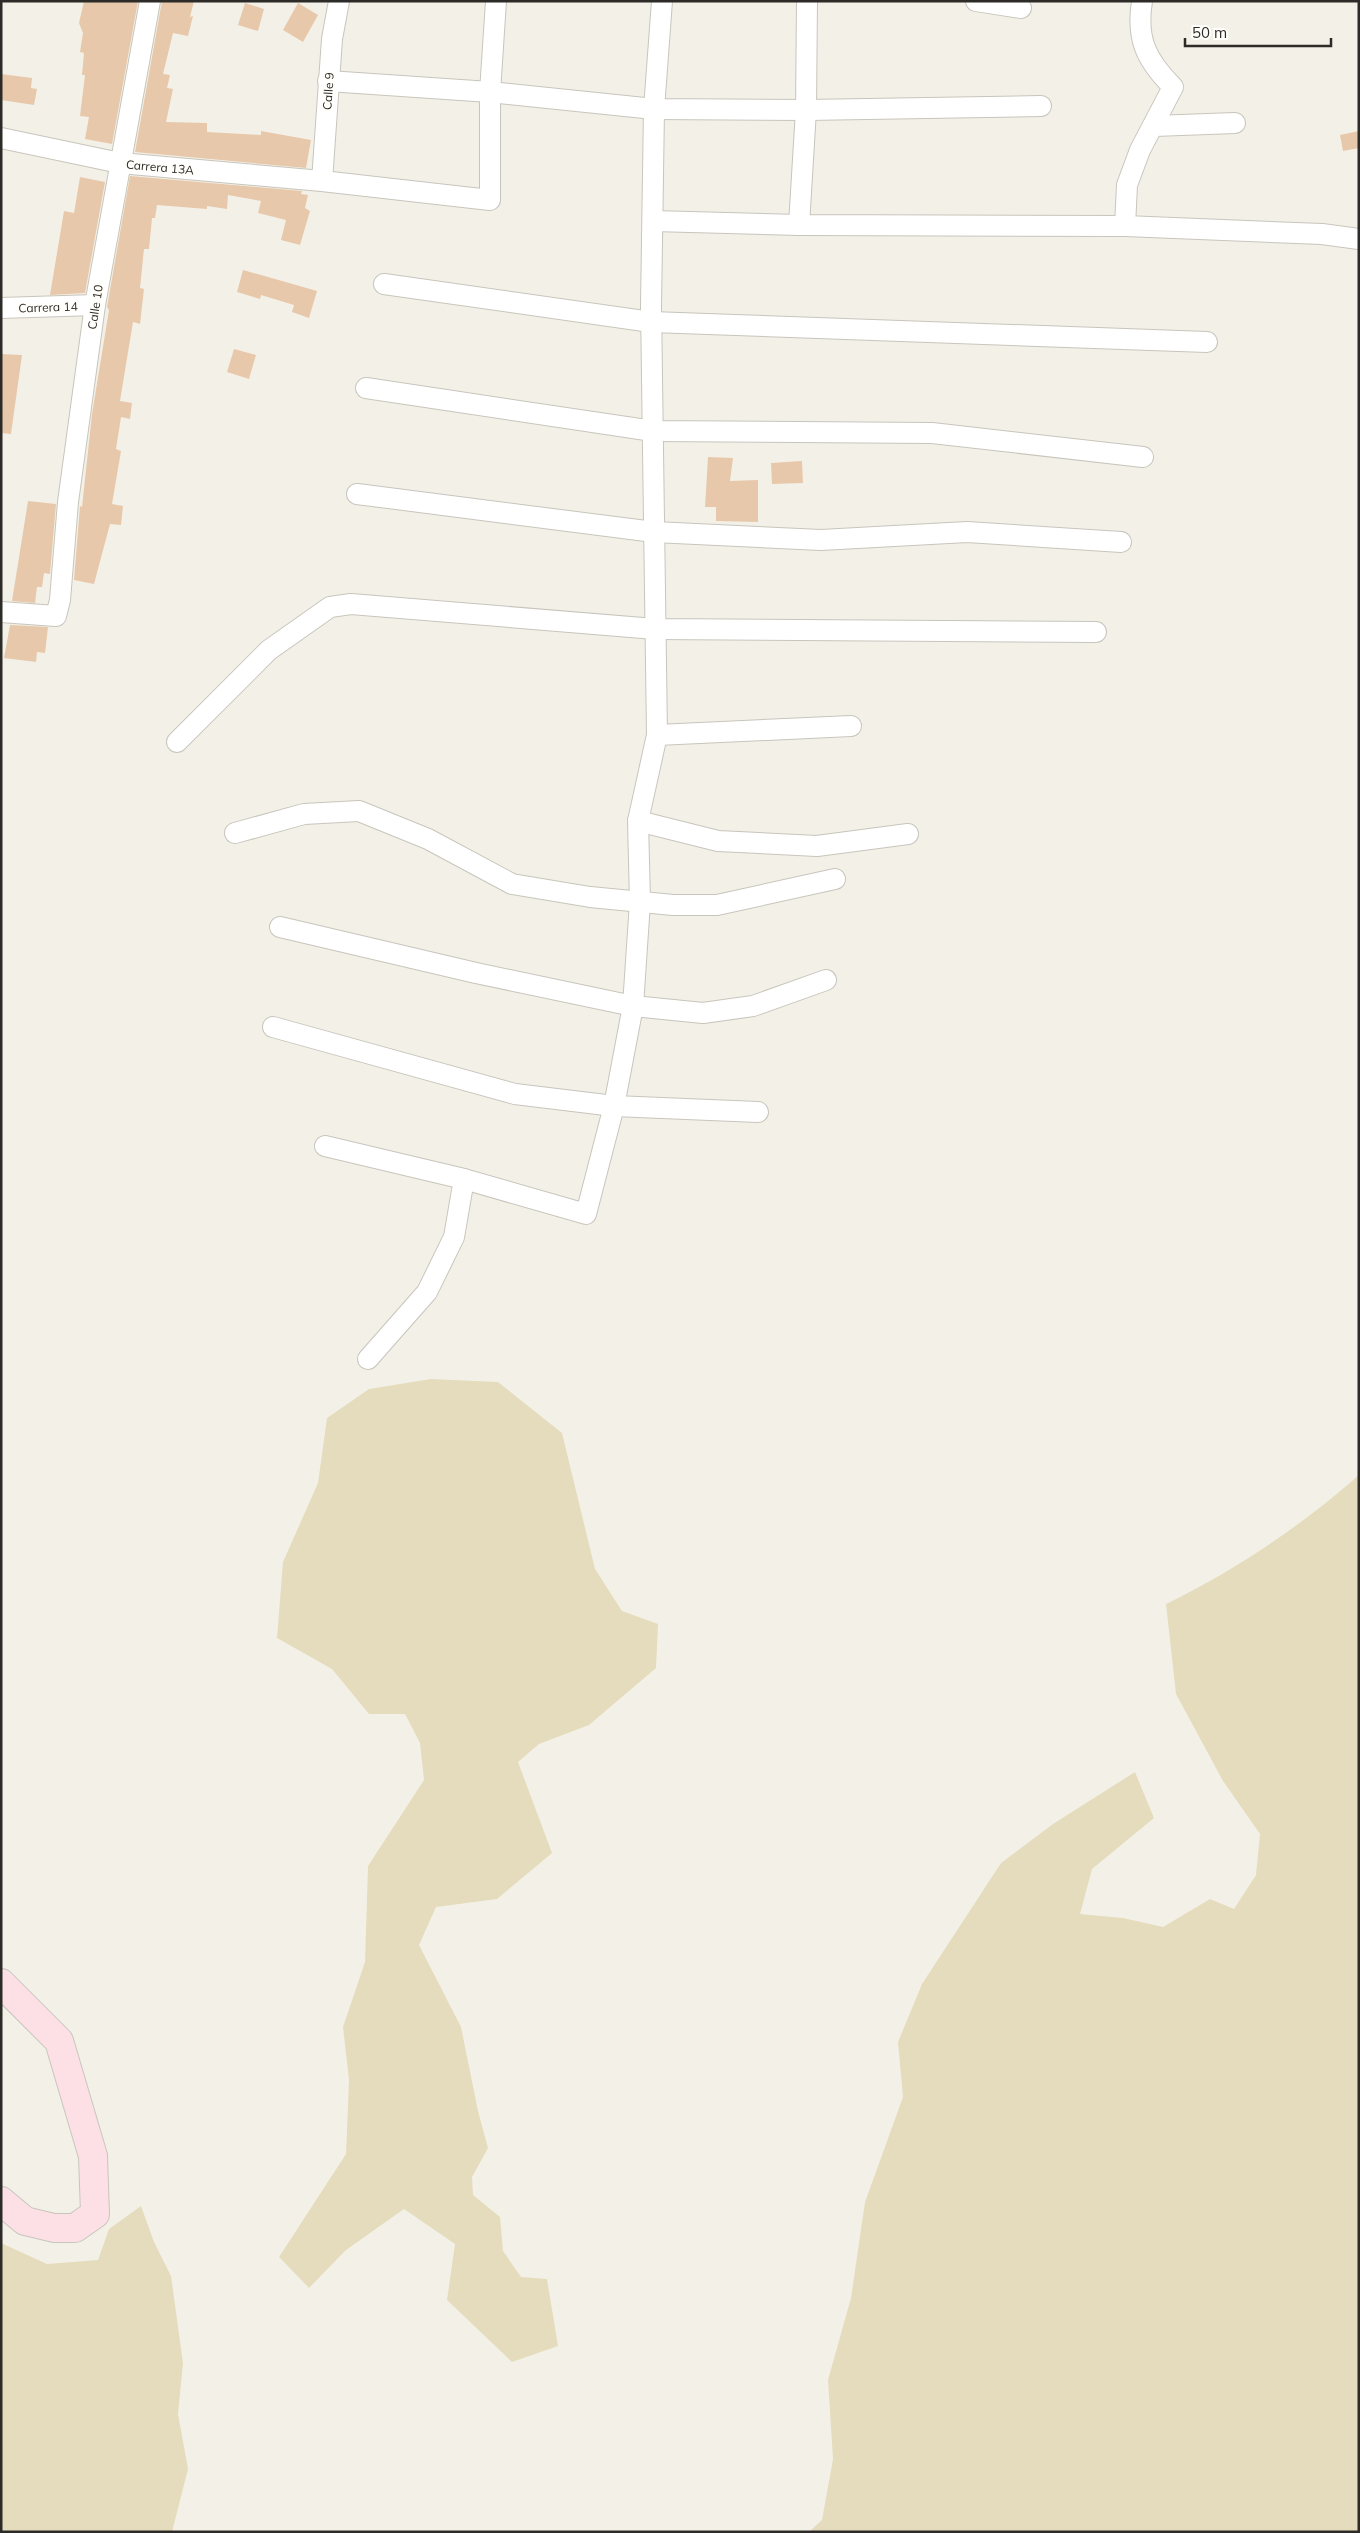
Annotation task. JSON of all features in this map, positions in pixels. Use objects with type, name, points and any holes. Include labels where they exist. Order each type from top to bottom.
[{"type":"street","name":"Calle 10","points":[[1,612],[56,616],[60,600],[68,502],[95,305],[150,1]]},
{"type":"street","points":[[490,92],[496,1]]},
{"type":"street","points":[[325,1146],[464,1179],[586,1214],[614,1106],[633,1006],[640,902],[638,821],[657,735],[651,322],[654,221],[654,109],[662,1]]},
{"type":"street","points":[[799,224],[806,110],[807,1]]},
{"type":"street","points":[[976,1],[1021,8]]},
{"type":"street","points":[[1125,226],[1127,185],[1140,150],[1173,87],[1156,70],[1141,41],[1139,20],[1142,1]]},
{"type":"street","name":"Calle 9","points":[[322,181],[328,81],[337,2]]},
{"type":"street","points":[[328,81],[490,92],[654,109],[806,110],[1041,106]]},
{"type":"street","name":"Carrera 13A","points":[[1,138],[120,163],[322,181],[490,200],[490,92]]},
{"type":"street","points":[[1154,126],[1235,123]]},
{"type":"street","points":[[654,221],[1125,226],[1322,234],[1359,239]]},
{"type":"street","points":[[384,284],[651,322],[1207,342]]},
{"type":"street","name":"Carrera 14","points":[[1,308],[95,305]]},
{"type":"street","points":[[366,388],[652,431],[932,433],[1144,456]]},
{"type":"street","points":[[357,494],[654,532],[821,540],[967,532],[1121,542]]},
{"type":"street","points":[[177,742],[269,650],[330,607],[351,604],[655,629],[1096,632]]},
{"type":"street","points":[[657,735],[851,726]]},
{"type":"street","points":[[235,832],[304,814],[359,811],[428,839],[512,884],[590,897],[673,906],[717,905],[835,879]]},
{"type":"street","points":[[638,821],[718,840],[817,846],[908,834]]},
{"type":"street","points":[[280,927],[476,973],[633,1006],[703,1013],[753,1006],[826,980]]},
{"type":"street","points":[[273,1027],[515,1094],[614,1106],[758,1112]]},
{"type":"street","points":[[368,1359],[426,1292],[454,1237],[464,1179]]},
{"type":"street","points":[[1,1983],[59,2041],[93,2156],[95,2214],[75,2228],[54,2228],[25,2221],[1,2201]]},
{"type":"shaded area","points":[[431,1379],[498,1382],[562,1433],[595,1569],[622,1611],[658,1624],[656,1668],[589,1725],[539,1744],[518,1762],[552,1853],[497,1899],[436,1907],[419,1945],[461,2027],[478,2111],[488,2148],[472,2177],[473,2195],[500,2217],[503,2251],[521,2277],[547,2279],[558,2346],[512,2362],[447,2300],[455,2244],[404,2209],[346,2250],[309,2288],[279,2257],[346,2154],[349,2080],[343,2027],[365,1962],[368,1866],[424,1780],[420,1743],[405,1714],[369,1714],[332,1669],[277,1638],[283,1562],[318,1483],[327,1418],[369,1389]]},
{"type":"shaded area","points":[[1359,1475],[1359,2532],[809,2532],[822,2520],[833,2459],[828,2380],[851,2298],[865,2202],[903,2097],[898,2042],[922,1984],[1001,1863],[1053,1824],[1135,1772],[1154,1818],[1092,1869],[1080,1914],[1123,1918],[1163,1927],[1210,1899],[1234,1909],[1256,1875],[1260,1834],[1223,1781],[1176,1694],[1166,1604],[1218,1577],[1267,1546],[1314,1512]]},
{"type":"shaded area","points":[[141,2206],[154,2242],[171,2276],[183,2363],[178,2414],[188,2469],[172,2532],[1,2532],[1,2243],[47,2264],[98,2260],[109,2229]]},
{"type":"building","points":[[84,1],[138,1],[112,144],[85,139],[89,117],[80,116],[85,75],[82,75],[84,53],[80,52],[83,33],[79,23]]},
{"type":"building","points":[[162,1],[194,1],[190,17],[193,16],[188,36],[173,33],[163,74],[170,75],[167,88],[173,89],[166,122],[207,123],[207,132],[261,135],[261,131],[311,140],[306,168],[135,152]]},
{"type":"building","points":[[245,3],[264,9],[258,31],[238,25]]},
{"type":"building","points":[[298,3],[318,15],[303,42],[283,30]]},
{"type":"building","points":[[1,74],[32,78],[31,88],[37,89],[34,105],[1,100]]},
{"type":"building","points":[[1359,131],[1359,148],[1343,151],[1340,135]]},
{"type":"building","points":[[130,176],[302,191],[301,194],[308,195],[305,208],[310,211],[300,245],[281,240],[286,220],[258,213],[261,201],[228,195],[227,209],[207,206],[207,209],[157,205],[155,218],[152,218],[149,249],[144,249],[140,288],[144,289],[140,324],[133,322],[120,401],[132,403],[130,419],[121,417],[116,449],[121,451],[112,504],[123,506],[121,525],[110,524],[94,584],[74,580],[80,506],[82,507],[92,414],[109,310],[107,307]]},
{"type":"building","points":[[80,177],[105,182],[85,293],[50,295],[64,211],[74,213]]},
{"type":"building","points":[[243,270],[317,291],[309,318],[292,312],[294,305],[261,295],[260,299],[237,292]]},
{"type":"building","points":[[234,349],[256,355],[249,379],[227,372]]},
{"type":"building","points":[[1,354],[22,355],[11,434],[1,433]]},
{"type":"building","points":[[708,457],[733,458],[730,481],[758,480],[758,522],[716,521],[716,507],[705,507]]},
{"type":"building","points":[[802,461],[803,483],[772,484],[771,463]]},
{"type":"building","points":[[28,501],[56,504],[50,574],[44,573],[42,587],[37,587],[35,603],[12,601]]},
{"type":"building","points":[[10,625],[48,627],[45,653],[37,652],[36,662],[4,658]]}]
